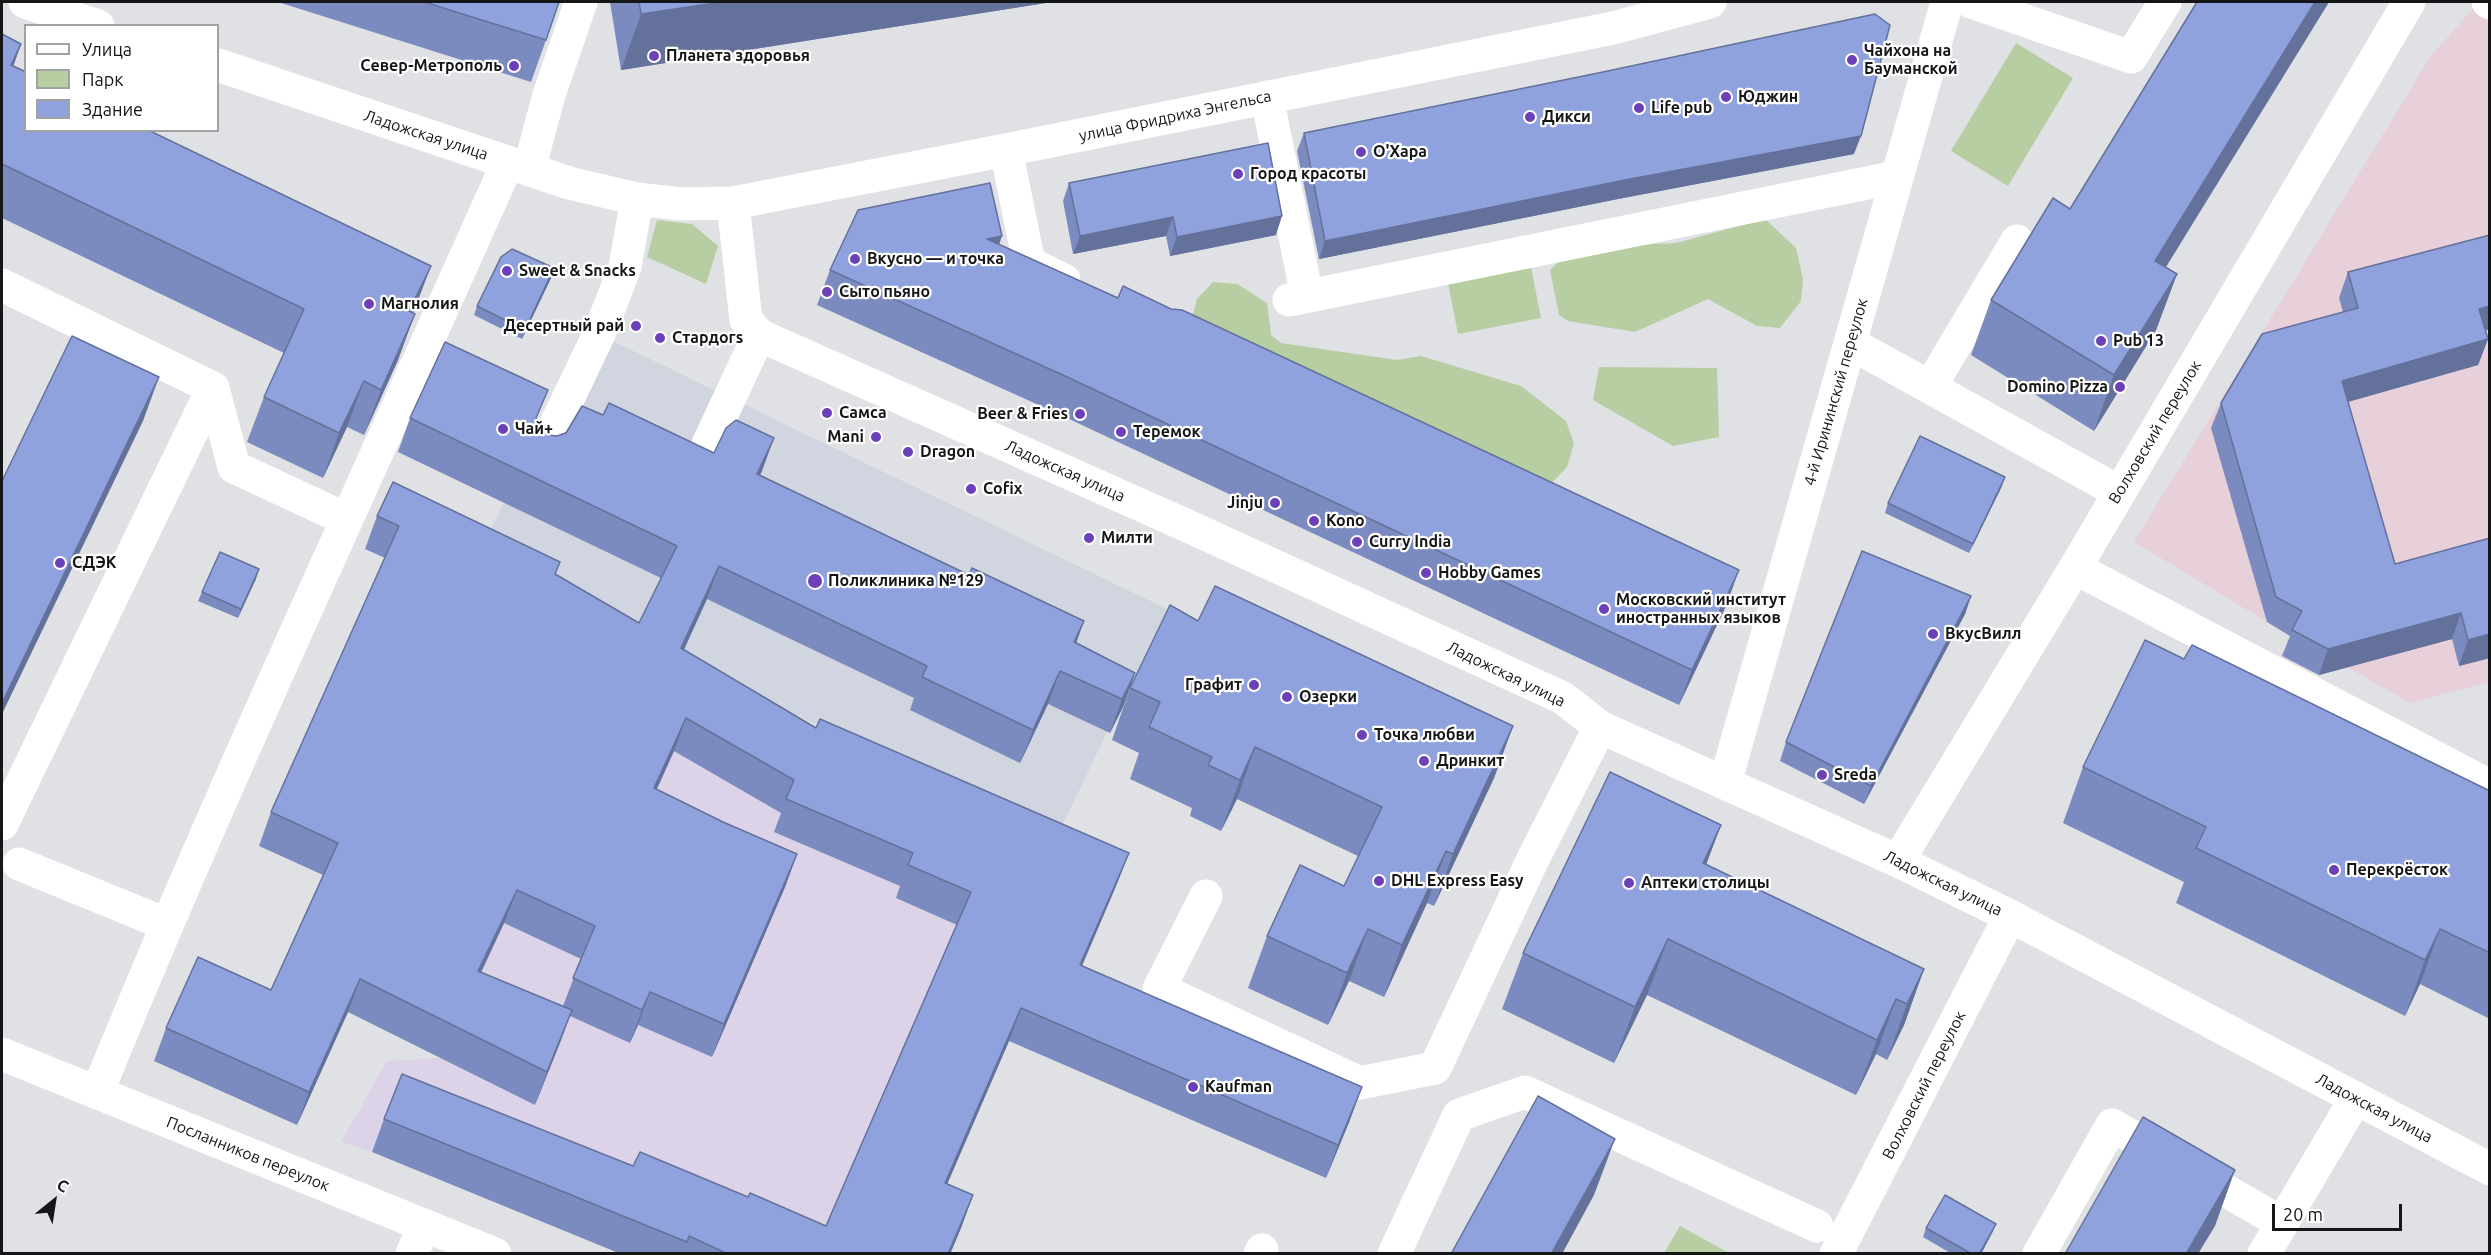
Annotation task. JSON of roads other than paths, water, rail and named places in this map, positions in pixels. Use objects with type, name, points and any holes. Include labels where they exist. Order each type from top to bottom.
[{"type":"street","points":[[26,2],[92,24]]},
{"type":"street","points":[[97,1093],[166,924],[346,519],[519,165],[549,96],[581,2]]},
{"type":"street","name":"улица Фридриха Энгельса","points":[[637,199],[682,204],[733,203],[1612,28],[1710,2]]},
{"type":"street","name":"4-й Ирининский переулок","points":[[1725,783],[1947,2]]},
{"type":"street","points":[[1971,2],[2131,57],[2165,2]]},
{"type":"street","name":"Волховский переулок","points":[[1899,861],[2409,2]]},
{"type":"street","name":"Ладожская улица","points":[[219,65],[569,183],[637,199]]},
{"type":"street","points":[[1267,97],[1298,298],[1897,177]]},
{"type":"street","points":[[1006,150],[1029,263],[1092,293]]},
{"type":"street","points":[[543,451],[599,334],[625,267],[637,199]]},
{"type":"street","points":[[708,444],[759,335],[746,320],[733,203]]},
{"type":"street","points":[[1930,387],[2017,241]]},
{"type":"street","points":[[2,285],[213,388],[234,468],[346,519]]},
{"type":"street","name":"Ладожская улица","points":[[759,335],[1201,532],[1563,698],[1600,727],[1899,861],[2010,916],[2490,1169]]},
{"type":"street","points":[[1850,343],[2120,492]]},
{"type":"street","points":[[2,824],[213,388]]},
{"type":"street","points":[[2075,568],[2490,786]]},
{"type":"street","points":[[1206,896],[1159,989],[1360,1083],[1435,1068],[1533,859],[1600,727]]},
{"type":"street","points":[[19,864],[166,924]]},
{"type":"street","name":"Волховский переулок","points":[[1836,1254],[2010,916]]},
{"type":"street","name":"Посланников переулок","points":[[2,1054],[97,1093],[418,1239],[495,1254]]},
{"type":"street","points":[[1394,1254],[1459,1114],[1525,1092],[1817,1226]]},
{"type":"street","points":[[2264,1254],[2356,1098]]},
{"type":"street","points":[[2039,1254],[2112,1125],[2282,1223]]},
{"type":"place","name":"Планета здоровья","points":[[654,56]]},
{"type":"place","name":"Чайхона на Бауманской","points":[[1852,60]]},
{"type":"place","name":"Север-Метрополь","points":[[514,66]]},
{"type":"place","name":"Юджин","points":[[1726,97]]},
{"type":"place","name":"Life pub","points":[[1639,108]]},
{"type":"place","name":"Дикси","points":[[1530,117]]},
{"type":"place","name":"О'Хара","points":[[1361,152]]},
{"type":"place","name":"Город красоты","points":[[1238,174]]},
{"type":"place","name":"Вкусно — и точка","points":[[855,259]]},
{"type":"place","name":"Sweet & Snacks","points":[[507,271]]},
{"type":"place","name":"Сыто пьяно","points":[[827,292]]},
{"type":"place","name":"Магнолия","points":[[369,304]]},
{"type":"place","name":"Десертный рай","points":[[636,326]]},
{"type":"place","name":"Стардогs","points":[[660,338]]},
{"type":"place","name":"Pub 13","points":[[2101,341]]},
{"type":"place","name":"Domino Pizza","points":[[2120,387]]},
{"type":"place","name":"Самса","points":[[827,413]]},
{"type":"place","name":"Beer & Fries","points":[[1080,414]]},
{"type":"place","name":"Чай+","points":[[503,429]]},
{"type":"place","name":"Теремок","points":[[1121,432]]},
{"type":"place","name":"Mani","points":[[876,437]]},
{"type":"place","name":"Dragon","points":[[908,452]]},
{"type":"place","name":"Cofix","points":[[971,489]]},
{"type":"place","name":"Jinju","points":[[1275,503]]},
{"type":"place","name":"Kono","points":[[1314,521]]},
{"type":"place","name":"Милти","points":[[1089,538]]},
{"type":"place","name":"Curry India","points":[[1357,542]]},
{"type":"place","name":"СДЭК","points":[[60,563]]},
{"type":"place","name":"Hobby Games","points":[[1426,573]]},
{"type":"place","name":"Поликлиника №129","points":[[815,581]]},
{"type":"place","name":"Московский институт иностранных языков","points":[[1604,609]]},
{"type":"place","name":"ВкусВилл","points":[[1933,634]]},
{"type":"place","name":"Графит","points":[[1254,685]]},
{"type":"place","name":"Озерки","points":[[1287,697]]},
{"type":"place","name":"Точка любви","points":[[1362,735]]},
{"type":"place","name":"Дринкит","points":[[1424,761]]},
{"type":"place","name":"Sreda","points":[[1822,775]]},
{"type":"place","name":"Перекрёсток","points":[[2334,870]]},
{"type":"place","name":"DHL Express Easy","points":[[1379,881]]},
{"type":"place","name":"Аптеки столицы","points":[[1629,883]]},
{"type":"place","name":"Kaufman","points":[[1193,1087]]}]
